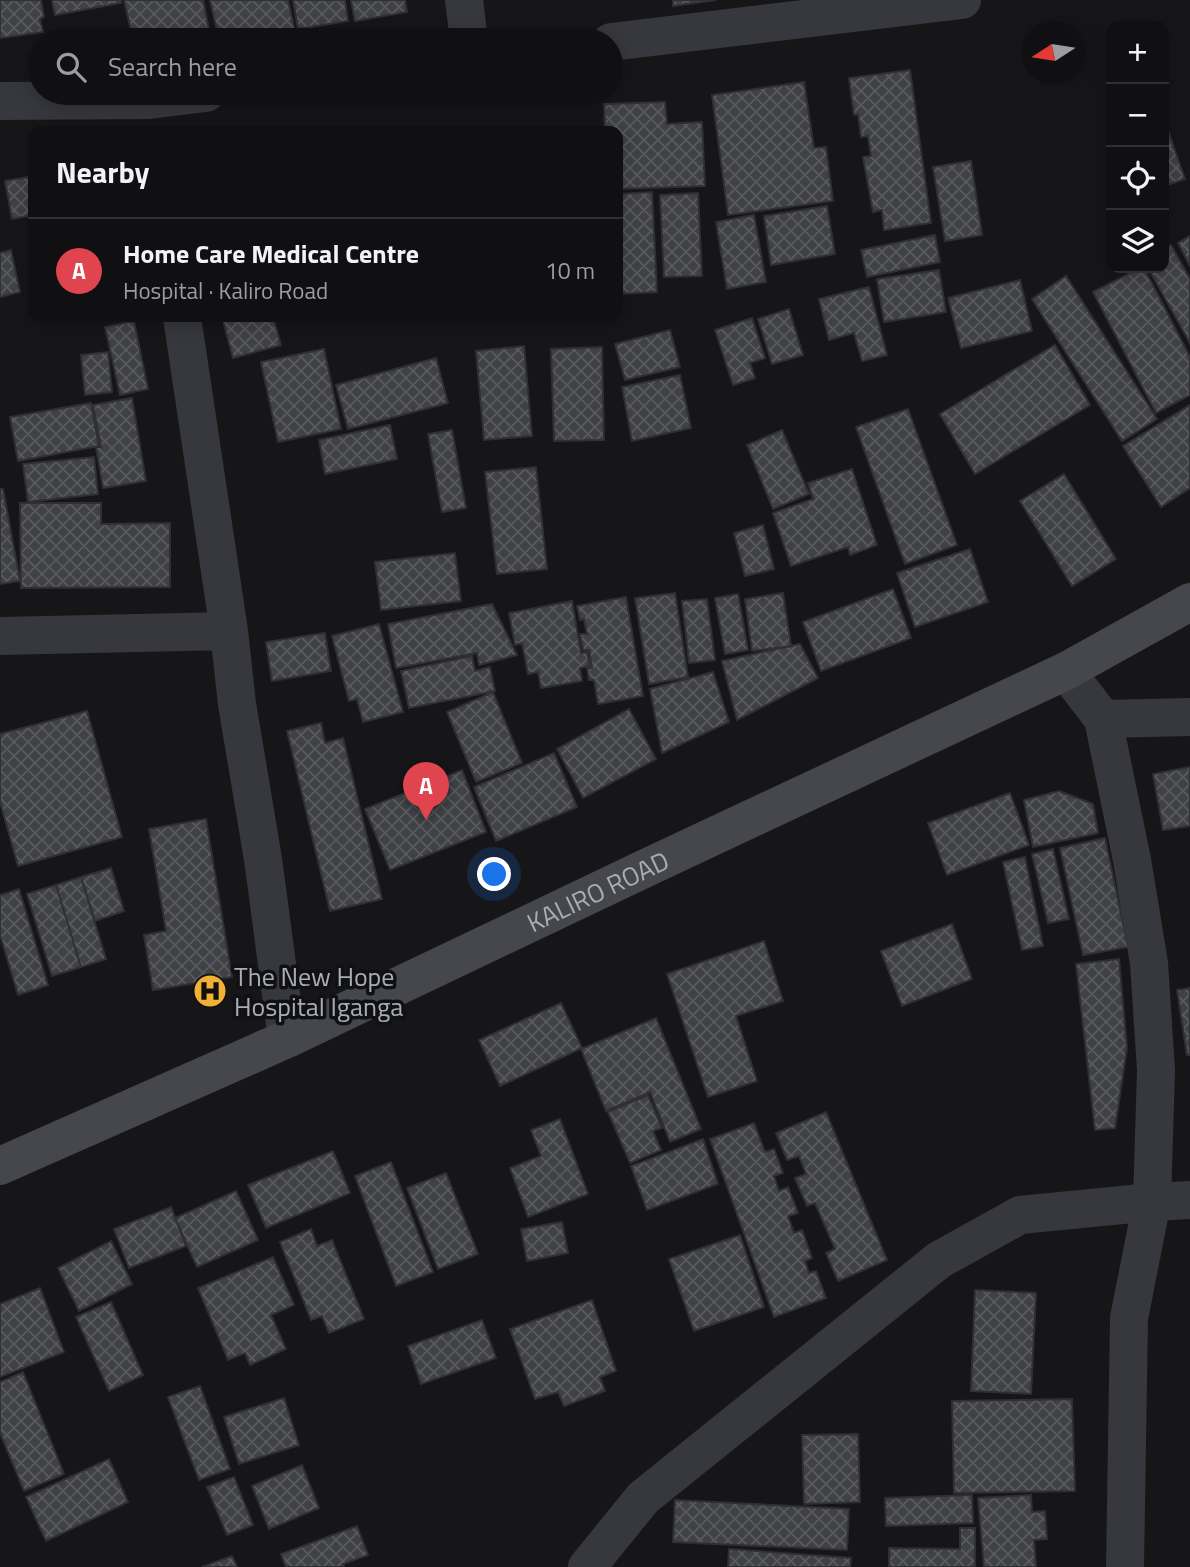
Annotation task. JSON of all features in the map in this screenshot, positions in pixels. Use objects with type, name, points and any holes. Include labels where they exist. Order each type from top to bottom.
[{"type":"main road","name":"KALIRO ROAD","points":[[0,1166],[287,1039],[1066,671],[1190,602]]},
{"type":"street","points":[[464,0],[468,28]]},
{"type":"street","points":[[623,41],[951,1]]},
{"type":"street","points":[[0,101],[28,104]]},
{"type":"street","points":[[40,105],[151,116],[177,105]]},
{"type":"street","points":[[183,322],[229,631],[237,704],[263,859],[287,1039]]},
{"type":"street","points":[[0,636],[229,631]]},
{"type":"street","points":[[1066,671],[1103,719],[1132,860],[1149,962],[1156,1070],[1152,1202],[1129,1318],[1125,1567]]},
{"type":"street","points":[[1103,719],[1190,717]]},
{"type":"street","points":[[587,1567],[643,1498],[939,1260],[1020,1215],[1190,1200]]},
{"type":"building","points":[[0,0],[41,0],[44,17],[40,19],[42,28],[28,28],[28,34],[0,38]]},
{"type":"building","points":[[52,0],[121,0],[121,3],[55,15]]},
{"type":"building","points":[[124,0],[203,0],[209,28],[130,28]]},
{"type":"building","points":[[210,0],[288,0],[294,28],[216,28]]},
{"type":"building","points":[[293,0],[345,0],[348,21],[298,28]]},
{"type":"building","points":[[351,0],[405,0],[407,12],[355,21]]},
{"type":"building","points":[[673,0],[716,0],[673,6]]},
{"type":"building","points":[[910,70],[931,223],[884,230],[882,210],[873,212],[863,157],[871,156],[868,136],[861,137],[858,114],[854,115],[849,78]]},
{"type":"building","points":[[804,82],[814,148],[826,147],[833,201],[728,215],[712,95]]},
{"type":"building","points":[[665,102],[667,124],[702,122],[705,186],[623,189],[623,126],[605,126],[604,105]]},
{"type":"building","points":[[1169,133],[1185,179],[1169,184]]},
{"type":"building","points":[[971,161],[982,235],[945,241],[933,167]]},
{"type":"building","points":[[28,177],[28,216],[12,219],[5,181]]},
{"type":"building","points":[[652,192],[657,292],[623,294],[623,194]]},
{"type":"building","points":[[698,193],[702,276],[664,277],[660,195]]},
{"type":"building","points":[[827,206],[835,254],[771,265],[764,216]]},
{"type":"building","points":[[754,215],[766,282],[727,289],[716,222]]},
{"type":"building","points":[[935,235],[940,262],[867,277],[861,250]]},
{"type":"building","points":[[1190,236],[1190,266],[1178,243]]},
{"type":"building","points":[[1171,245],[1190,279],[1190,343],[1151,273],[1169,273]]},
{"type":"building","points":[[11,250],[20,292],[0,297],[0,253]]},
{"type":"building","points":[[939,270],[946,312],[884,322],[877,279]]},
{"type":"building","points":[[1130,273],[1147,273],[1190,357],[1190,395],[1156,413],[1093,292]]},
{"type":"building","points":[[1066,276],[1157,419],[1122,441],[1032,299]]},
{"type":"building","points":[[1020,280],[1032,331],[961,348],[948,298]]},
{"type":"building","points":[[869,287],[887,355],[862,361],[854,333],[829,340],[819,299]]},
{"type":"building","points":[[789,309],[803,355],[772,364],[758,319]]},
{"type":"building","points":[[752,318],[765,358],[750,363],[755,378],[733,385],[715,330]]},
{"type":"building","points":[[134,322],[148,389],[120,395],[105,327]]},
{"type":"building","points":[[223,322],[274,322],[281,345],[233,358]]},
{"type":"building","points":[[670,330],[680,367],[625,380],[615,344]]},
{"type":"building","points":[[1055,345],[1090,405],[975,474],[940,414]]},
{"type":"building","points":[[524,346],[532,436],[484,440],[476,351]]},
{"type":"building","points":[[602,347],[604,440],[554,441],[551,349]]},
{"type":"building","points":[[324,349],[341,429],[278,442],[261,362]]},
{"type":"building","points":[[108,352],[112,392],[85,395],[81,355]]},
{"type":"building","points":[[436,358],[448,403],[348,429],[336,385]]},
{"type":"building","points":[[680,375],[691,428],[632,441],[622,387]]},
{"type":"building","points":[[132,398],[146,481],[103,488],[96,447],[101,447],[93,405]]},
{"type":"building","points":[[91,403],[99,446],[18,461],[10,417]]},
{"type":"building","points":[[1190,405],[1190,488],[1161,507],[1123,446]]},
{"type":"building","points":[[908,409],[957,545],[905,564],[856,427]]},
{"type":"building","points":[[390,425],[397,459],[325,474],[319,440]]},
{"type":"building","points":[[452,430],[466,508],[442,512],[428,434]]},
{"type":"building","points":[[782,430],[809,494],[773,509],[747,445]]},
{"type":"building","points":[[94,457],[98,494],[28,502],[23,464]]},
{"type":"building","points":[[536,467],[547,569],[497,574],[485,472]]},
{"type":"building","points":[[852,469],[877,545],[850,555],[848,547],[791,566],[773,513],[813,499],[808,483]]},
{"type":"building","points":[[1064,474],[1116,559],[1072,586],[1020,501]]},
{"type":"building","points":[[0,489],[3,489],[20,581],[0,584]]},
{"type":"building","points":[[20,503],[101,503],[101,524],[170,523],[170,587],[21,588]]},
{"type":"building","points":[[763,525],[774,569],[745,576],[734,533]]},
{"type":"building","points":[[970,549],[988,602],[915,627],[897,573]]},
{"type":"building","points":[[455,553],[461,601],[381,610],[375,562]]},
{"type":"building","points":[[893,589],[911,638],[821,671],[803,622]]},
{"type":"building","points":[[675,593],[688,677],[649,684],[635,598]]},
{"type":"building","points":[[783,593],[791,646],[752,651],[745,599]]},
{"type":"building","points":[[738,594],[748,650],[725,654],[715,598]]},
{"type":"building","points":[[626,597],[643,696],[598,704],[594,680],[589,680],[587,668],[592,668],[589,650],[583,650],[580,634],[587,634],[584,619],[580,620],[577,606]]},
{"type":"building","points":[[707,599],[715,660],[689,663],[682,601]]},
{"type":"building","points":[[572,601],[581,653],[587,652],[590,666],[580,668],[582,681],[541,688],[538,672],[528,674],[522,643],[515,645],[509,613]]},
{"type":"building","points":[[492,604],[517,655],[479,665],[477,653],[396,668],[388,624]]},
{"type":"building","points":[[379,624],[403,712],[363,722],[357,699],[349,701],[332,636]]},
{"type":"building","points":[[325,633],[331,671],[272,681],[266,642]]},
{"type":"building","points":[[800,644],[818,678],[737,720],[722,661]]},
{"type":"building","points":[[472,656],[475,671],[490,667],[495,691],[409,708],[401,671]]},
{"type":"building","points":[[713,672],[729,722],[662,753],[650,689]]},
{"type":"building","points":[[493,692],[522,763],[476,782],[447,712]]},
{"type":"building","points":[[629,709],[656,759],[583,798],[557,749]]},
{"type":"building","points":[[87,711],[122,837],[18,866],[0,802],[0,734]]},
{"type":"building","points":[[321,723],[325,743],[343,738],[382,899],[330,911],[287,731]]},
{"type":"building","points":[[554,753],[577,807],[496,841],[474,787]]},
{"type":"building","points":[[1190,767],[1190,826],[1163,830],[1153,774]]},
{"type":"building","points":[[462,770],[486,832],[390,870],[365,809]]},
{"type":"building","points":[[1059,791],[1093,804],[1098,833],[1033,847],[1024,800]]},
{"type":"building","points":[[1010,793],[1029,845],[947,875],[928,823]]},
{"type":"building","points":[[206,819],[232,977],[153,990],[144,935],[166,931],[149,829]]},
{"type":"building","points":[[1105,838],[1128,947],[1083,955],[1060,848]]},
{"type":"building","points":[[1053,849],[1069,919],[1048,923],[1032,854]]},
{"type":"building","points":[[1025,857],[1043,946],[1022,950],[1003,862]]},
{"type":"building","points":[[111,868],[124,911],[95,921],[81,877]]},
{"type":"building","points":[[81,877],[106,959],[81,967],[56,885]]},
{"type":"building","points":[[56,885],[81,967],[52,976],[27,894]]},
{"type":"building","points":[[19,889],[48,985],[18,995],[0,935],[0,895]]},
{"type":"building","points":[[952,924],[972,979],[902,1006],[881,951]]},
{"type":"building","points":[[764,941],[783,1001],[736,1016],[757,1081],[708,1097],[667,974]]},
{"type":"building","points":[[1119,959],[1127,1048],[1115,1128],[1095,1130],[1076,964]]},
{"type":"building","points":[[1190,988],[1190,1055],[1187,1055],[1177,990]]},
{"type":"building","points":[[561,1003],[582,1048],[500,1086],[479,1040]]},
{"type":"building","points":[[656,1018],[701,1129],[670,1142],[650,1092],[606,1111],[581,1049]]},
{"type":"building","points":[[648,1095],[662,1128],[653,1131],[661,1150],[630,1163],[608,1112]]},
{"type":"building","points":[[826,1112],[887,1260],[838,1281],[826,1253],[835,1249],[815,1203],[807,1206],[795,1178],[806,1174],[799,1156],[787,1160],[776,1133]]},
{"type":"building","points":[[560,1119],[588,1194],[528,1217],[510,1168],[541,1156],[531,1130]]},
{"type":"building","points":[[754,1123],[765,1152],[774,1149],[783,1173],[774,1176],[779,1191],[788,1187],[798,1213],[788,1216],[794,1233],[802,1230],[812,1258],[805,1261],[809,1273],[816,1271],[826,1298],[774,1317],[710,1139]]},
{"type":"building","points":[[703,1139],[718,1184],[647,1210],[631,1166]]},
{"type":"building","points":[[333,1151],[350,1193],[266,1228],[248,1185]]},
{"type":"building","points":[[391,1162],[433,1272],[396,1286],[355,1176]]},
{"type":"building","points":[[446,1173],[478,1254],[438,1269],[407,1188]]},
{"type":"building","points":[[236,1191],[258,1240],[197,1267],[175,1218]]},
{"type":"building","points":[[171,1207],[186,1246],[129,1268],[114,1229]]},
{"type":"building","points":[[562,1222],[568,1253],[527,1261],[521,1229]]},
{"type":"building","points":[[311,1229],[317,1246],[332,1240],[364,1319],[329,1333],[322,1316],[311,1320],[280,1242]]},
{"type":"building","points":[[740,1235],[764,1307],[694,1331],[669,1259]]},
{"type":"building","points":[[111,1241],[132,1284],[79,1311],[58,1268]]},
{"type":"building","points":[[273,1257],[294,1305],[271,1315],[286,1349],[250,1365],[245,1353],[228,1360],[198,1288]]},
{"type":"building","points":[[40,1288],[64,1352],[0,1377],[0,1304]]},
{"type":"building","points":[[975,1290],[1036,1293],[1031,1394],[971,1391]]},
{"type":"building","points":[[592,1300],[616,1371],[600,1377],[605,1391],[564,1406],[558,1392],[535,1399],[510,1329]]},
{"type":"building","points":[[111,1302],[143,1375],[109,1391],[76,1317]]},
{"type":"building","points":[[482,1320],[496,1358],[421,1384],[408,1346]]},
{"type":"building","points":[[23,1372],[64,1474],[24,1491],[0,1433],[0,1382]]},
{"type":"building","points":[[200,1386],[230,1469],[199,1480],[168,1397]]},
{"type":"building","points":[[284,1398],[299,1445],[239,1464],[224,1417]]},
{"type":"building","points":[[1072,1399],[1075,1491],[954,1493],[952,1401]]},
{"type":"building","points":[[858,1434],[860,1502],[804,1504],[802,1435]]},
{"type":"building","points":[[109,1459],[128,1502],[46,1541],[26,1497]]},
{"type":"building","points":[[302,1465],[319,1508],[269,1529],[252,1486]]},
{"type":"building","points":[[234,1477],[253,1525],[227,1535],[207,1487]]},
{"type":"building","points":[[972,1495],[973,1523],[886,1526],[885,1498]]},
{"type":"building","points":[[1031,1495],[1032,1512],[1045,1511],[1047,1539],[1034,1540],[1036,1567],[984,1567],[978,1498]]},
{"type":"building","points":[[675,1500],[849,1509],[847,1550],[673,1542]]},
{"type":"building","points":[[357,1526],[368,1555],[343,1564],[344,1567],[286,1567],[281,1554]]},
{"type":"building","points":[[960,1528],[975,1528],[975,1567],[889,1567],[889,1548],[960,1549]]},
{"type":"building","points":[[729,1549],[851,1558],[850,1567],[728,1567]]},
{"type":"building","points":[[232,1556],[237,1567],[202,1567]]},
{"type":"place","name":"Home Care Medical Centre","points":[[426,820]]},
{"type":"place","name":"The New Hope Hospital Iganga","points":[[210,991]]}]
